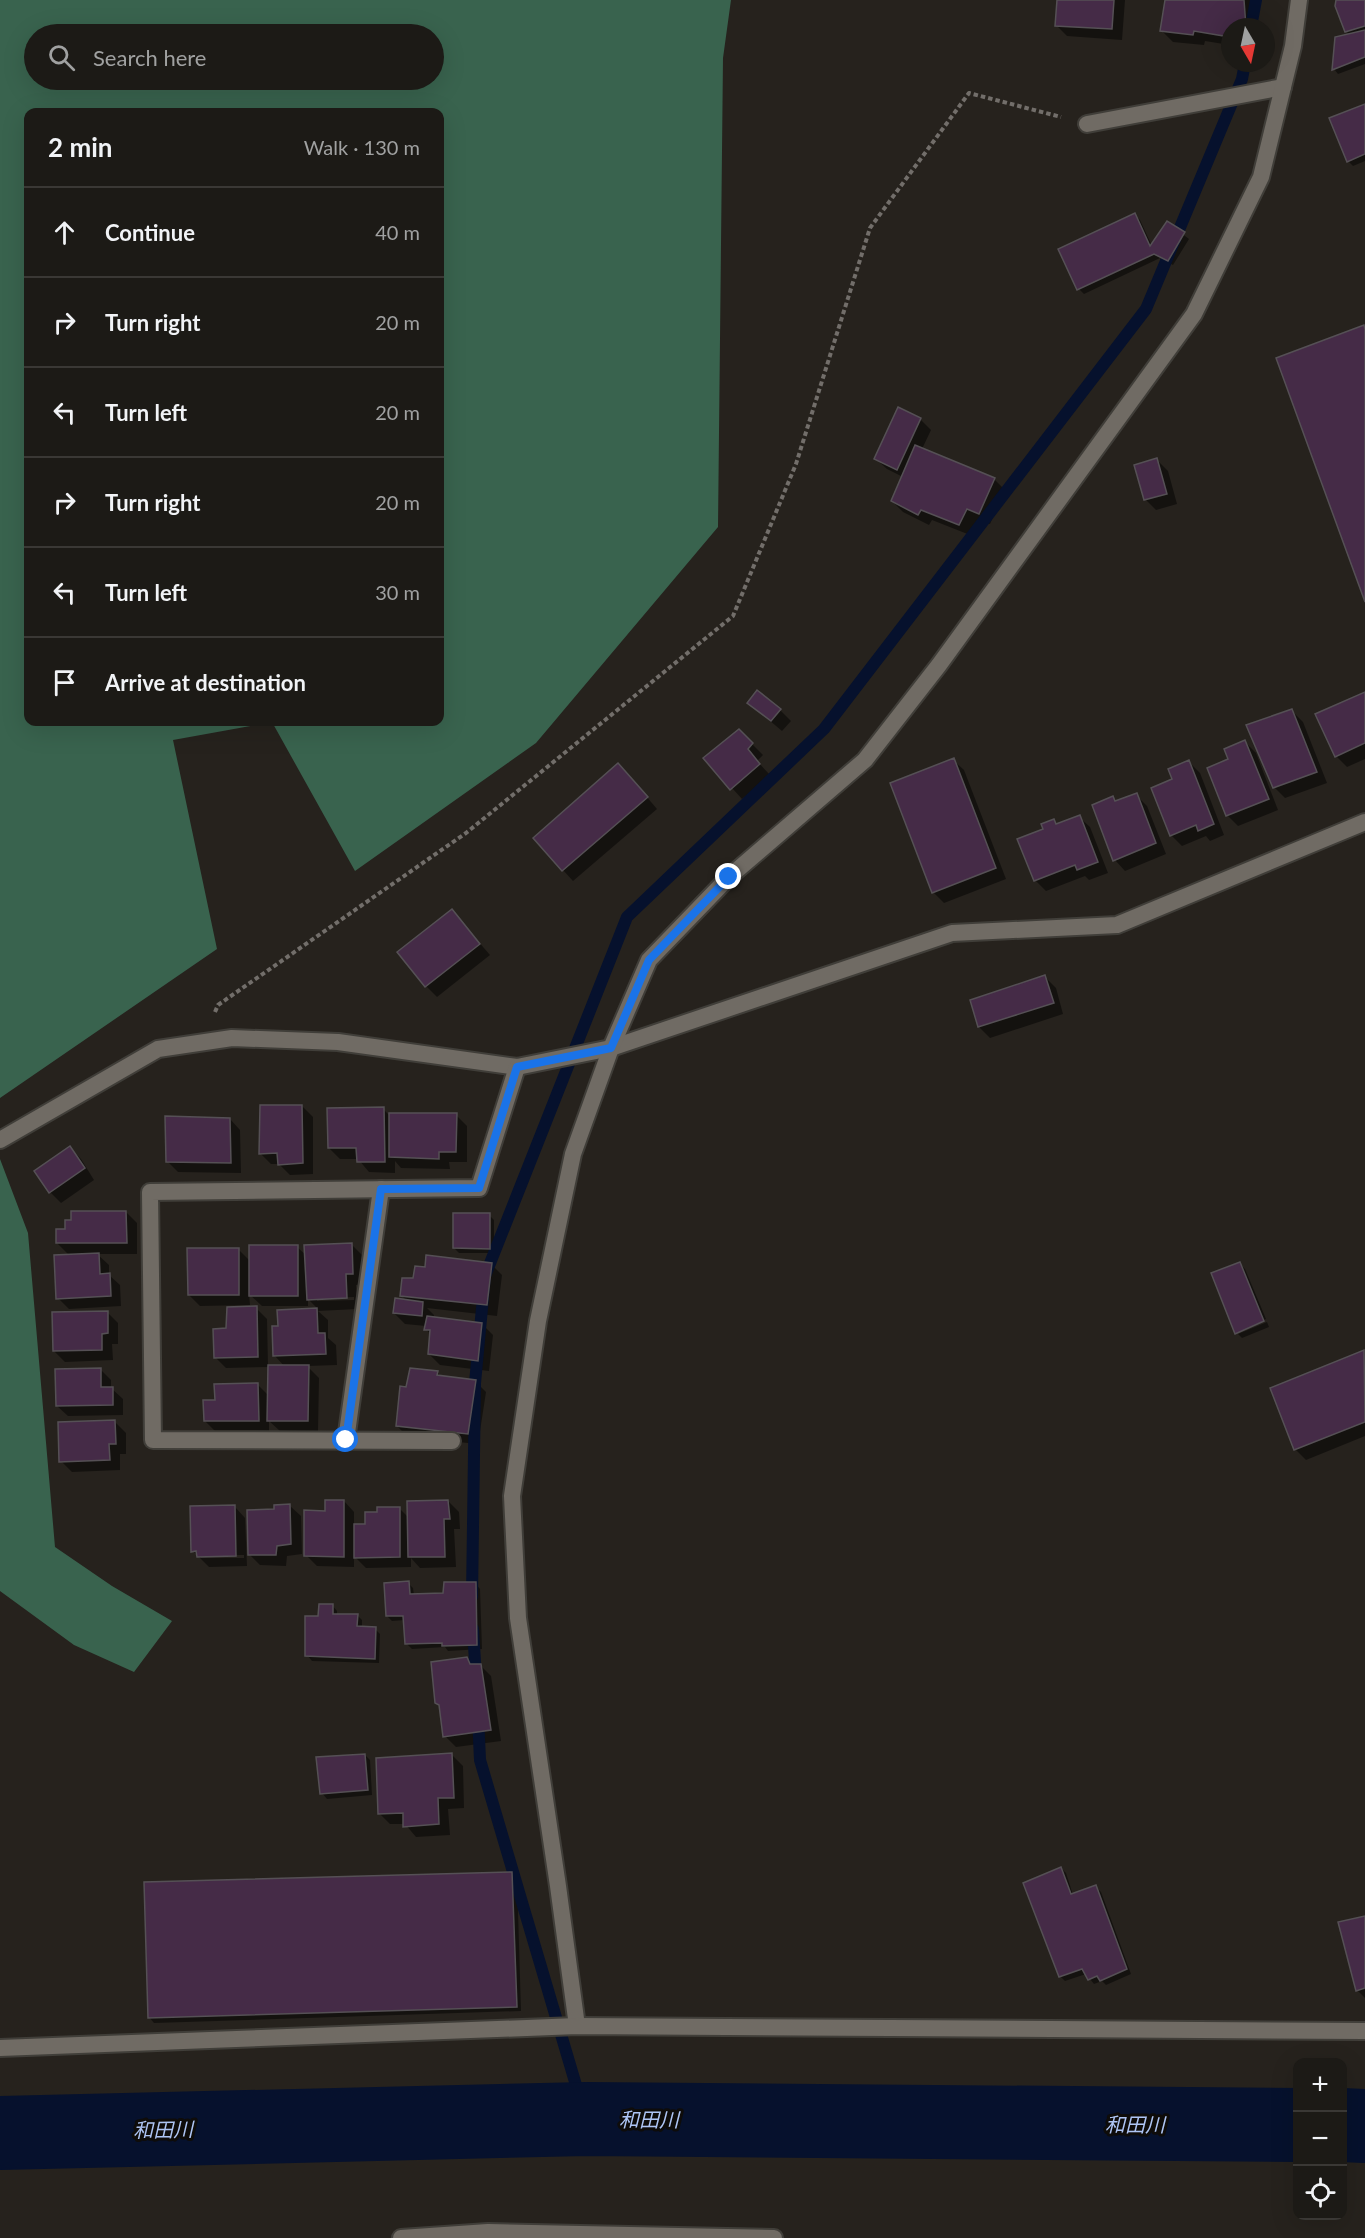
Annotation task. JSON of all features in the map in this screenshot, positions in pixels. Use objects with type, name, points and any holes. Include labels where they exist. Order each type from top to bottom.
[{"type":"street","points":[[577,2026],[557,1874],[518,1617],[512,1496],[538,1321],[573,1154],[611,1048],[649,960],[729,877],[865,760],[939,665],[1194,314],[1262,177],[1293,46],[1299,0]]},
{"type":"street","points":[[1088,124],[1283,87]]},
{"type":"street","points":[[0,1140],[158,1049],[232,1038],[338,1042],[517,1067],[611,1048],[952,933],[1117,925],[1365,822]]},
{"type":"street","points":[[452,1441],[153,1440],[150,1192],[479,1188],[517,1067]]},
{"type":"street","points":[[346,1440],[381,1189]]},
{"type":"street","points":[[0,2048],[577,2026],[1365,2031]]},
{"type":"street","points":[[401,2238],[488,2232],[774,2238]]},
{"type":"path","points":[[203,1042],[218,1005],[466,833],[733,615],[796,464],[870,228],[969,93],[1088,124]]},
{"type":"green space","points":[[0,0],[731,0],[723,58],[718,527],[536,743],[355,871],[274,726],[444,726],[444,108],[24,108],[24,726],[250,726],[173,740],[217,949],[0,1098]]},
{"type":"green space","points":[[0,1159],[28,1233],[55,1547],[112,1586],[172,1621],[134,1672],[74,1645],[0,1591]]},
{"type":"building","points":[[1057,0],[1114,0],[1112,29],[1055,26]]},
{"type":"building","points":[[1165,0],[1244,0],[1245,18],[1221,18],[1221,36],[1194,31],[1193,35],[1160,31]]},
{"type":"building","points":[[1336,0],[1365,0],[1365,26],[1345,32],[1335,6]]},
{"type":"building","points":[[1365,30],[1365,57],[1332,70],[1335,37]]},
{"type":"building","points":[[1365,104],[1365,154],[1347,162],[1329,118]]},
{"type":"building","points":[[1135,213],[1150,246],[1167,221],[1185,232],[1168,261],[1154,254],[1077,290],[1058,249]]},
{"type":"building","points":[[1364,325],[1365,329],[1365,602],[1276,358]]},
{"type":"building","points":[[898,407],[921,418],[897,470],[874,459]]},
{"type":"building","points":[[915,445],[995,478],[979,514],[967,509],[959,525],[921,510],[918,515],[891,501]]},
{"type":"building","points":[[1157,458],[1167,494],[1144,500],[1134,465]]},
{"type":"building","points":[[757,690],[781,709],[771,721],[747,703]]},
{"type":"building","points":[[1365,692],[1365,743],[1335,757],[1315,714]]},
{"type":"building","points":[[1292,709],[1317,772],[1273,788],[1246,725]]},
{"type":"building","points":[[739,729],[753,743],[748,749],[760,764],[730,790],[703,758]]},
{"type":"building","points":[[1245,740],[1269,799],[1226,816],[1207,768],[1228,759],[1224,749]]},
{"type":"building","points":[[954,758],[996,868],[932,893],[890,783]]},
{"type":"building","points":[[1189,760],[1214,824],[1198,831],[1196,825],[1170,836],[1151,788],[1172,779],[1168,769]]},
{"type":"building","points":[[618,763],[648,797],[562,871],[533,838]]},
{"type":"building","points":[[1137,793],[1156,843],[1113,861],[1092,805],[1113,796],[1115,801]]},
{"type":"building","points":[[1080,815],[1098,862],[1077,870],[1075,865],[1034,881],[1017,839],[1043,829],[1041,824],[1054,819],[1056,824]]},
{"type":"building","points":[[452,909],[480,944],[425,987],[397,952]]},
{"type":"building","points":[[1045,975],[1054,1003],[978,1027],[970,1000]]},
{"type":"building","points":[[260,1105],[302,1105],[303,1163],[278,1165],[277,1153],[259,1154]]},
{"type":"building","points":[[384,1107],[385,1162],[357,1162],[356,1148],[328,1148],[327,1108]]},
{"type":"building","points":[[389,1113],[457,1113],[456,1152],[439,1152],[439,1159],[389,1157]]},
{"type":"building","points":[[165,1116],[230,1118],[231,1163],[166,1162]]},
{"type":"building","points":[[70,1146],[85,1168],[49,1193],[34,1171]]},
{"type":"building","points":[[71,1211],[126,1211],[127,1243],[56,1243],[56,1229],[65,1229],[65,1220],[71,1220]]},
{"type":"building","points":[[453,1213],[490,1213],[490,1249],[453,1248]]},
{"type":"building","points":[[352,1243],[353,1274],[346,1274],[347,1298],[307,1300],[304,1245]]},
{"type":"building","points":[[249,1245],[298,1245],[298,1296],[249,1296]]},
{"type":"building","points":[[187,1248],[239,1248],[239,1295],[188,1295]]},
{"type":"building","points":[[99,1253],[100,1274],[110,1273],[111,1296],[56,1299],[54,1255]]},
{"type":"building","points":[[426,1255],[492,1263],[487,1305],[400,1296],[402,1278],[413,1278],[415,1266],[425,1267]]},
{"type":"building","points":[[1240,1262],[1264,1321],[1235,1334],[1211,1273]]},
{"type":"building","points":[[395,1298],[423,1302],[422,1316],[393,1313]]},
{"type":"building","points":[[257,1306],[258,1357],[214,1358],[213,1329],[226,1328],[227,1307]]},
{"type":"building","points":[[317,1308],[318,1333],[325,1333],[326,1354],[273,1356],[272,1326],[278,1326],[277,1310]]},
{"type":"building","points":[[108,1311],[108,1333],[102,1334],[102,1350],[53,1351],[52,1312]]},
{"type":"building","points":[[427,1316],[482,1323],[478,1361],[428,1354],[430,1330],[424,1330]]},
{"type":"building","points":[[1364,1350],[1365,1422],[1294,1450],[1270,1388]]},
{"type":"building","points":[[268,1365],[309,1365],[308,1421],[267,1421]]},
{"type":"building","points":[[101,1368],[101,1387],[113,1387],[113,1405],[56,1406],[55,1369]]},
{"type":"building","points":[[410,1368],[438,1371],[437,1375],[476,1380],[468,1434],[396,1426],[400,1386],[406,1387]]},
{"type":"building","points":[[258,1383],[259,1421],[204,1421],[203,1400],[215,1400],[214,1384]]},
{"type":"building","points":[[115,1420],[116,1444],[109,1444],[110,1460],[59,1462],[58,1422]]},
{"type":"building","points":[[325,1500],[344,1500],[344,1557],[304,1556],[304,1510],[325,1511]]},
{"type":"building","points":[[448,1500],[450,1519],[444,1519],[445,1557],[408,1557],[407,1501]]},
{"type":"building","points":[[290,1504],[291,1544],[277,1546],[276,1555],[248,1555],[247,1510],[274,1509],[274,1505]]},
{"type":"building","points":[[235,1505],[236,1556],[197,1557],[196,1551],[191,1552],[190,1506]]},
{"type":"building","points":[[377,1507],[400,1507],[400,1557],[354,1558],[354,1524],[365,1524],[365,1512],[377,1512]]},
{"type":"building","points":[[409,1581],[410,1594],[443,1593],[444,1582],[476,1582],[477,1645],[405,1644],[403,1616],[386,1616],[384,1583]]},
{"type":"building","points":[[319,1604],[333,1604],[333,1614],[358,1614],[357,1626],[376,1627],[375,1659],[305,1656],[305,1616],[318,1616]]},
{"type":"building","points":[[467,1657],[470,1664],[481,1664],[491,1730],[443,1737],[439,1705],[435,1703],[431,1662]]},
{"type":"building","points":[[452,1753],[454,1798],[438,1798],[439,1824],[403,1827],[403,1813],[378,1814],[376,1758]]},
{"type":"building","points":[[365,1754],[368,1790],[320,1794],[316,1757]]},
{"type":"building","points":[[1061,1867],[1071,1894],[1096,1885],[1127,1969],[1100,1981],[1097,1976],[1088,1980],[1082,1969],[1059,1977],[1023,1883]]},
{"type":"building","points":[[512,1872],[517,2007],[148,2018],[144,1882]]},
{"type":"building","points":[[1365,1916],[1365,1988],[1356,1991],[1338,1922]]},
{"type":"waterway","points":[[1253,18],[1256,0]]},
{"type":"waterway","points":[[472,1597],[475,1383],[485,1276],[627,917],[824,729],[1146,309],[1243,72]]},
{"type":"waterway","points":[[473,1629],[476,1678]]},
{"type":"waterway","points":[[478,1716],[480,1760],[586,2119]]},
{"type":"waterway","name":"和田川","points":[[0,2133],[586,2119],[1293,2125]]},
{"type":"waterway","name":"和田川","points":[[1347,2125],[1365,2126]]},
{"type":"route","points":[[346,1440],[381,1189],[479,1188],[517,1067],[611,1048],[649,960],[729,877]]}]
